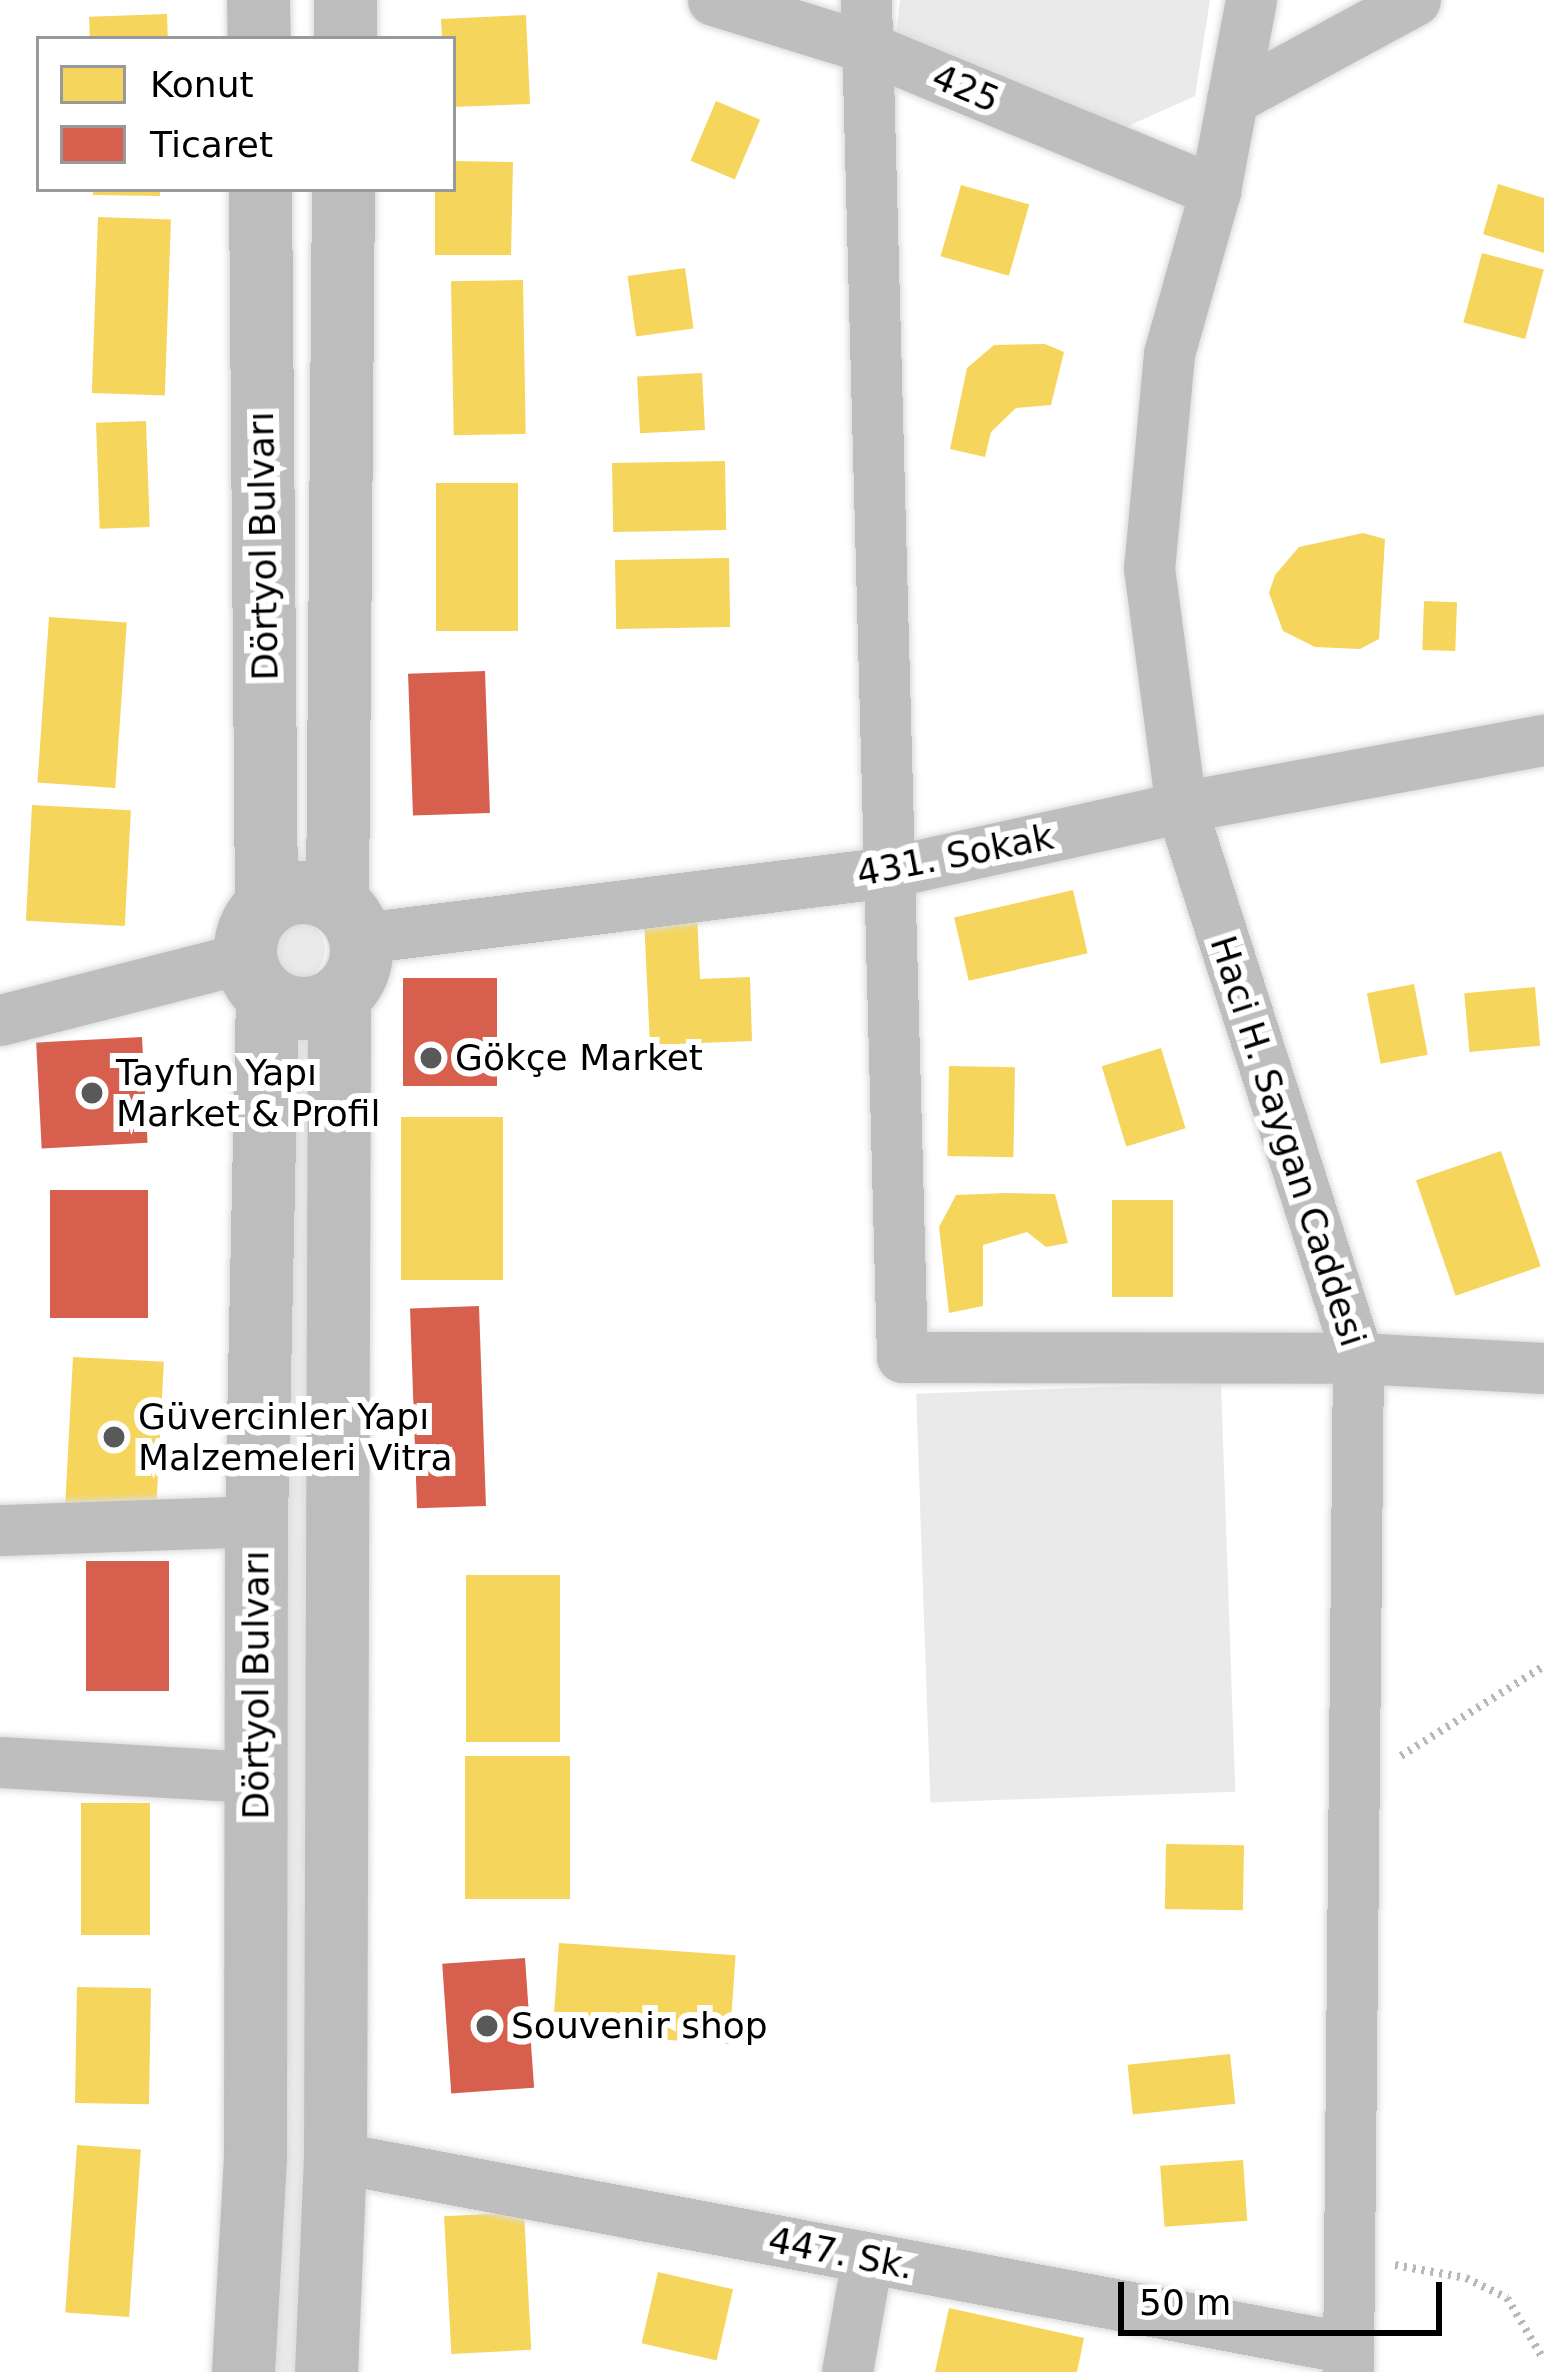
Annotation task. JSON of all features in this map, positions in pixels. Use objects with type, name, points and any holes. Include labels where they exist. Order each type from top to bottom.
[{"type":"main road","points":[[258,0],[259,36]]},
{"type":"main road","points":[[345,0],[345,36]]},
{"type":"main road","name":"Dörtyol Bulvarı","points":[[243,2372],[255,2156],[260,192]]},
{"type":"main road","name":"Dörtyol Bulvarı","points":[[343,192],[349,919]]},
{"type":"main road","points":[[302,890],[349,919],[359,972],[339,998],[302,1010],[259,952],[302,890]]},
{"type":"main road","points":[[326,2372],[335,2157],[339,998]]},
{"type":"street","name":"425","points":[[712,0],[866,23],[1215,191]]},
{"type":"street","name":"Haci H. Saygan Caddesi","points":[[1250,0],[1215,191],[1168,354],[1149,568],[1181,807],[1358,1358],[1348,2360]]},
{"type":"street","points":[[1232,99],[1415,0]]},
{"type":"street","points":[[866,23],[902,1357],[1358,1358],[1544,1368]]},
{"type":"street","name":"431. Sokak","points":[[349,919],[889,872],[1181,807],[1544,740]]},
{"type":"street","points":[[0,1020],[259,952]]},
{"type":"street","points":[[0,1530],[256,1521]]},
{"type":"street","points":[[0,1762],[256,1777]]},
{"type":"street","name":"447. Sk.","points":[[335,2157],[867,2258],[1348,2360]]},
{"type":"street","points":[[847,2372],[867,2258]]},
{"type":"path","points":[[1354,1786],[1544,1666]]},
{"type":"path","points":[[1348,2256],[1466,2278],[1507,2298],[1544,2360]]},
{"type":"shaded area","points":[[900,0],[1210,0],[1195,96],[1126,127],[896,36]]},
{"type":"shaded area","points":[[295,920],[316,929],[325,950],[316,971],[295,980],[274,971],[265,950],[274,929]]},
{"type":"shaded area","points":[[312,1025],[310,1935],[300,2372],[267,2372],[275,1026]]},
{"type":"shaded area","points":[[1221,1383],[1235,1792],[930,1802],[916,1394]]},
{"type":"building: Konut","points":[[167,14],[168,36],[90,36],[89,17]]},
{"type":"building: Konut","points":[[526,15],[530,104],[456,107],[456,36],[442,36],[441,19]]},
{"type":"building: Konut","points":[[716,101],[760,120],[735,180],[691,161]]},
{"type":"building: Konut","points":[[456,161],[513,162],[511,255],[435,255],[435,192],[456,192]]},
{"type":"building: Konut","points":[[1498,184],[1544,198],[1544,253],[1483,234]]},
{"type":"building: Konut","points":[[961,185],[1029,205],[1009,276],[941,256]]},
{"type":"building: Konut","points":[[93,192],[160,192],[160,196]]},
{"type":"building: Konut","points":[[98,217],[171,220],[165,395],[92,393]]},
{"type":"building: Konut","points":[[1482,253],[1544,270],[1525,339],[1463,323]]},
{"type":"building: Konut","points":[[685,268],[693,328],[636,336],[628,276]]},
{"type":"building: Konut","points":[[523,280],[526,434],[454,435],[451,281]]},
{"type":"building: Konut","points":[[1045,344],[1064,352],[1051,405],[1016,408],[991,432],[985,457],[950,449],[967,368],[994,345]]},
{"type":"building: Konut","points":[[702,373],[705,430],[640,433],[637,376]]},
{"type":"building: Konut","points":[[146,421],[150,527],[100,529],[96,423]]},
{"type":"building: Konut","points":[[725,461],[726,530],[613,532],[612,463]]},
{"type":"building: Konut","points":[[436,483],[518,483],[518,631],[436,631]]},
{"type":"building: Konut","points":[[1363,533],[1385,539],[1379,639],[1360,649],[1315,647],[1283,631],[1269,593],[1275,575],[1299,547]]},
{"type":"building: Konut","points":[[729,558],[730,627],[616,629],[615,560]]},
{"type":"building: Konut","points":[[1424,601],[1457,602],[1455,651],[1422,650]]},
{"type":"building: Konut","points":[[49,617],[127,622],[115,788],[37,783]]},
{"type":"building: Konut","points":[[32,805],[131,810],[125,926],[26,921]]},
{"type":"building: Konut","points":[[1073,890],[1088,953],[969,981],[954,917]]},
{"type":"building: Konut","points":[[697,915],[700,979],[750,977],[752,1041],[650,1045],[644,918]]},
{"type":"building: Konut","points":[[1414,984],[1428,1055],[1381,1064],[1367,993]]},
{"type":"building: Konut","points":[[1535,987],[1540,1046],[1469,1052],[1464,993]]},
{"type":"building: Konut","points":[[1161,1048],[1186,1128],[1126,1146],[1102,1066]]},
{"type":"building: Konut","points":[[949,1066],[1015,1067],[1013,1157],[947,1156]]},
{"type":"building: Konut","points":[[401,1117],[503,1117],[503,1280],[401,1280]]},
{"type":"building: Konut","points":[[1501,1151],[1541,1266],[1456,1296],[1416,1180]]},
{"type":"building: Konut","points":[[1055,1194],[1068,1243],[1046,1247],[1027,1232],[983,1245],[983,1306],[949,1313],[939,1227],[956,1195]]},
{"type":"building: Konut","points":[[1112,1200],[1173,1200],[1173,1297],[1112,1297]]},
{"type":"building: Konut","name":"Güvercinler Yapı Malzemeleri Vitra","points":[[73,1357],[164,1362],[156,1517],[65,1512]]},
{"type":"building: Konut","points":[[466,1575],[560,1575],[560,1742],[466,1742]]},
{"type":"building: Konut","points":[[465,1756],[570,1756],[570,1899],[465,1899]]},
{"type":"building: Konut","points":[[81,1803],[150,1803],[150,1935],[81,1935]]},
{"type":"building: Konut","points":[[1166,1844],[1244,1845],[1243,1910],[1165,1909]]},
{"type":"building: Konut","points":[[559,1943],[736,1955],[729,2044],[553,2032]]},
{"type":"building: Konut","points":[[77,1987],[151,1988],[149,2104],[75,2103]]},
{"type":"building: Konut","points":[[1230,2054],[1235,2104],[1133,2114],[1128,2065]]},
{"type":"building: Konut","points":[[77,2145],[141,2149],[129,2317],[65,2313]]},
{"type":"building: Konut","points":[[1243,2160],[1247,2221],[1164,2227],[1160,2166]]},
{"type":"building: Konut","points":[[524,2212],[531,2350],[451,2354],[444,2216]]},
{"type":"building: Konut","points":[[658,2272],[733,2289],[717,2360],[642,2343]]},
{"type":"building: Konut","points":[[949,2308],[1084,2338],[1077,2372],[935,2372]]},
{"type":"building: Ticaret","points":[[485,671],[490,813],[413,816],[408,674]]},
{"type":"building: Ticaret","points":[[403,978],[497,978],[497,1086],[403,1086]]},
{"type":"building: Ticaret","name":"Tayfun Yapı Market & Profil","points":[[142,1037],[148,1143],[42,1148],[36,1043]]},
{"type":"building: Ticaret","points":[[50,1190],[148,1190],[148,1318],[50,1318]]},
{"type":"building: Ticaret","points":[[479,1306],[486,1506],[417,1508],[410,1308]]},
{"type":"building: Ticaret","points":[[86,1561],[169,1561],[169,1691],[86,1691]]},
{"type":"building: Ticaret","name":"Souvenir shop","points":[[525,1958],[534,2088],[451,2093],[442,1964]]},
{"type":"place","name":"Gökçe Market","points":[[431,1058]]},
{"type":"place","name":"Tayfun Yapı Market & Profil","points":[[92,1093]]},
{"type":"place","name":"Güvercinler Yapı Malzemeleri Vitra","points":[[114,1437]]},
{"type":"place","name":"Souvenir shop","points":[[487,2026]]}]
